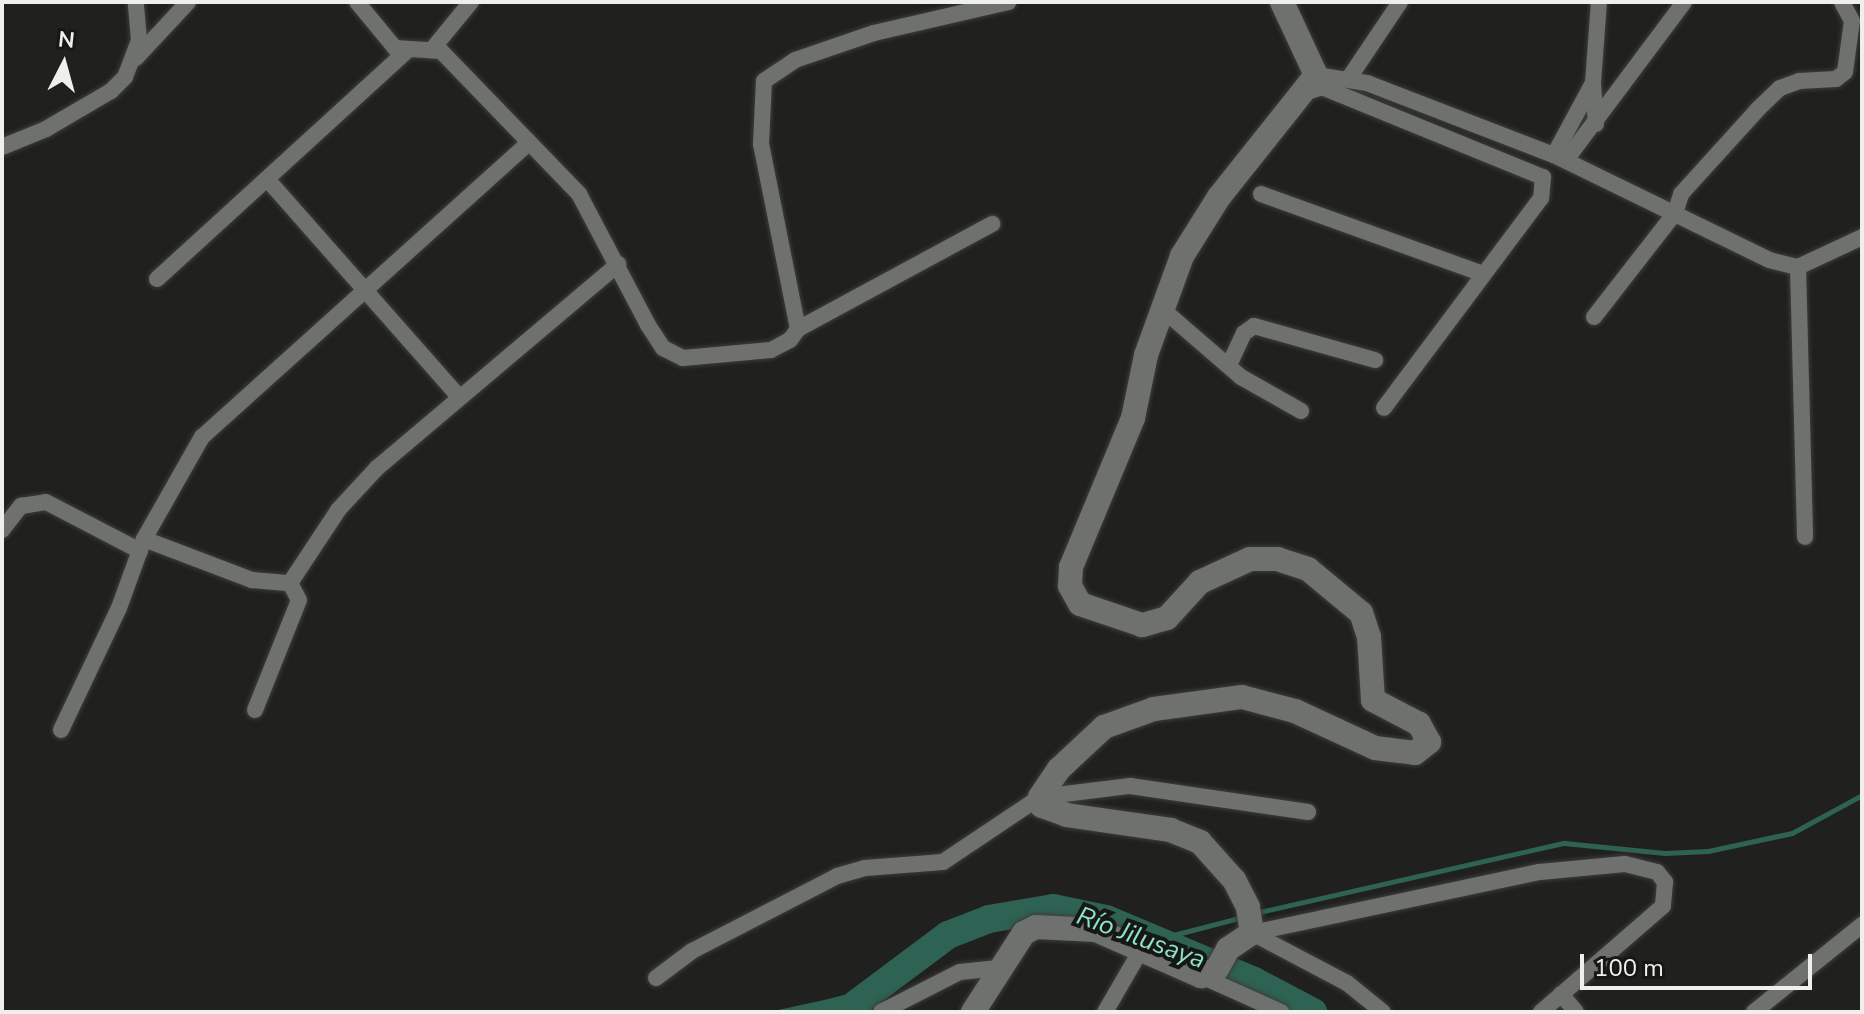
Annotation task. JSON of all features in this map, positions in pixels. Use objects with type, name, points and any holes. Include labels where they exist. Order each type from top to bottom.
[{"type":"street","points":[[135,59],[136,2]]},
{"type":"street","points":[[2,147],[46,129],[111,91],[135,59],[188,2]]},
{"type":"street","points":[[357,2],[386,41],[406,52]]},
{"type":"street","points":[[157,279],[406,52],[434,47],[471,2]]},
{"type":"street","points":[[798,329],[761,144],[764,81],[795,60],[874,33],[1008,2]]},
{"type":"street","points":[[1282,2],[1309,84]]},
{"type":"street","points":[[1349,78],[1400,2]]},
{"type":"street","points":[[1596,124],[1593,83],[1599,2]]},
{"type":"street","points":[[1560,158],[1596,124],[1684,2]]},
{"type":"street","points":[[1594,317],[1675,213],[1681,194],[1780,88],[1799,81],[1836,79],[1845,72],[1857,16],[1842,2]]},
{"type":"street","points":[[434,47],[591,210],[663,348],[683,358],[771,350],[798,329],[992,224]]},
{"type":"street","points":[[656,978],[692,951],[837,876],[865,868],[943,862],[1040,797],[1059,769],[1104,727],[1131,715],[1200,701],[1242,697],[1269,701],[1375,748],[1415,753],[1429,742],[1419,724],[1373,700],[1369,637],[1361,613],[1308,569],[1278,559],[1250,559],[1200,582],[1167,618],[1142,625],[1080,604],[1070,586],[1071,567],[1133,418],[1161,308],[1182,256],[1219,197],[1309,84],[1349,78],[1560,158],[1769,260],[1798,267],[1862,237]]},
{"type":"street","points":[[1560,158],[1593,83]]},
{"type":"street","points":[[1309,84],[1543,177],[1541,198],[1481,273],[1384,408]]},
{"type":"street","points":[[61,730],[142,545],[202,437],[365,285],[529,143]]},
{"type":"street","points":[[267,179],[365,285],[459,397]]},
{"type":"street","points":[[1261,194],[1481,273]]},
{"type":"street","points":[[290,583],[339,509],[377,468],[618,264]]},
{"type":"street","points":[[1798,267],[1805,537]]},
{"type":"street","points":[[1161,308],[1229,365],[1301,411]]},
{"type":"street","points":[[1229,365],[1244,333],[1254,326],[1375,360]]},
{"type":"street","points":[[2,530],[21,506],[46,502],[142,545],[252,580],[290,583]]},
{"type":"street","points":[[255,710],[299,600],[290,583]]},
{"type":"street","points":[[1040,797],[1130,786],[1308,812]]},
{"type":"street","points":[[1040,797],[1050,812],[1171,830],[1200,842],[1219,858],[1251,920],[1347,983],[1383,1012]]},
{"type":"street","points":[[1213,967],[1251,920],[1540,872],[1625,864],[1657,872],[1665,882],[1663,906],[1541,1012]]},
{"type":"street","points":[[1754,1012],[1862,925]]},
{"type":"street","points":[[973,1012],[1024,933],[1036,927],[1077,926],[1141,950],[1213,967],[1281,1012]]},
{"type":"street","points":[[1105,1012],[1141,950]]},
{"type":"street","points":[[881,1012],[960,972],[999,968]]},
{"type":"street","points":[[1561,994],[1576,1012]]},
{"type":"shaded area","points":[[908,979],[860,1012],[769,1012],[824,1000]]},
{"type":"waterway","points":[[1255,913],[1564,843],[1665,853],[1708,851],[1792,833],[1862,795]]},
{"type":"waterway","name":"Río Jilusaya","points":[[845,1012],[948,935],[989,919],[1053,908],[1106,919],[1254,981],[1313,1012]]},
{"type":"waterway","points":[[1154,940],[1242,917]]}]
